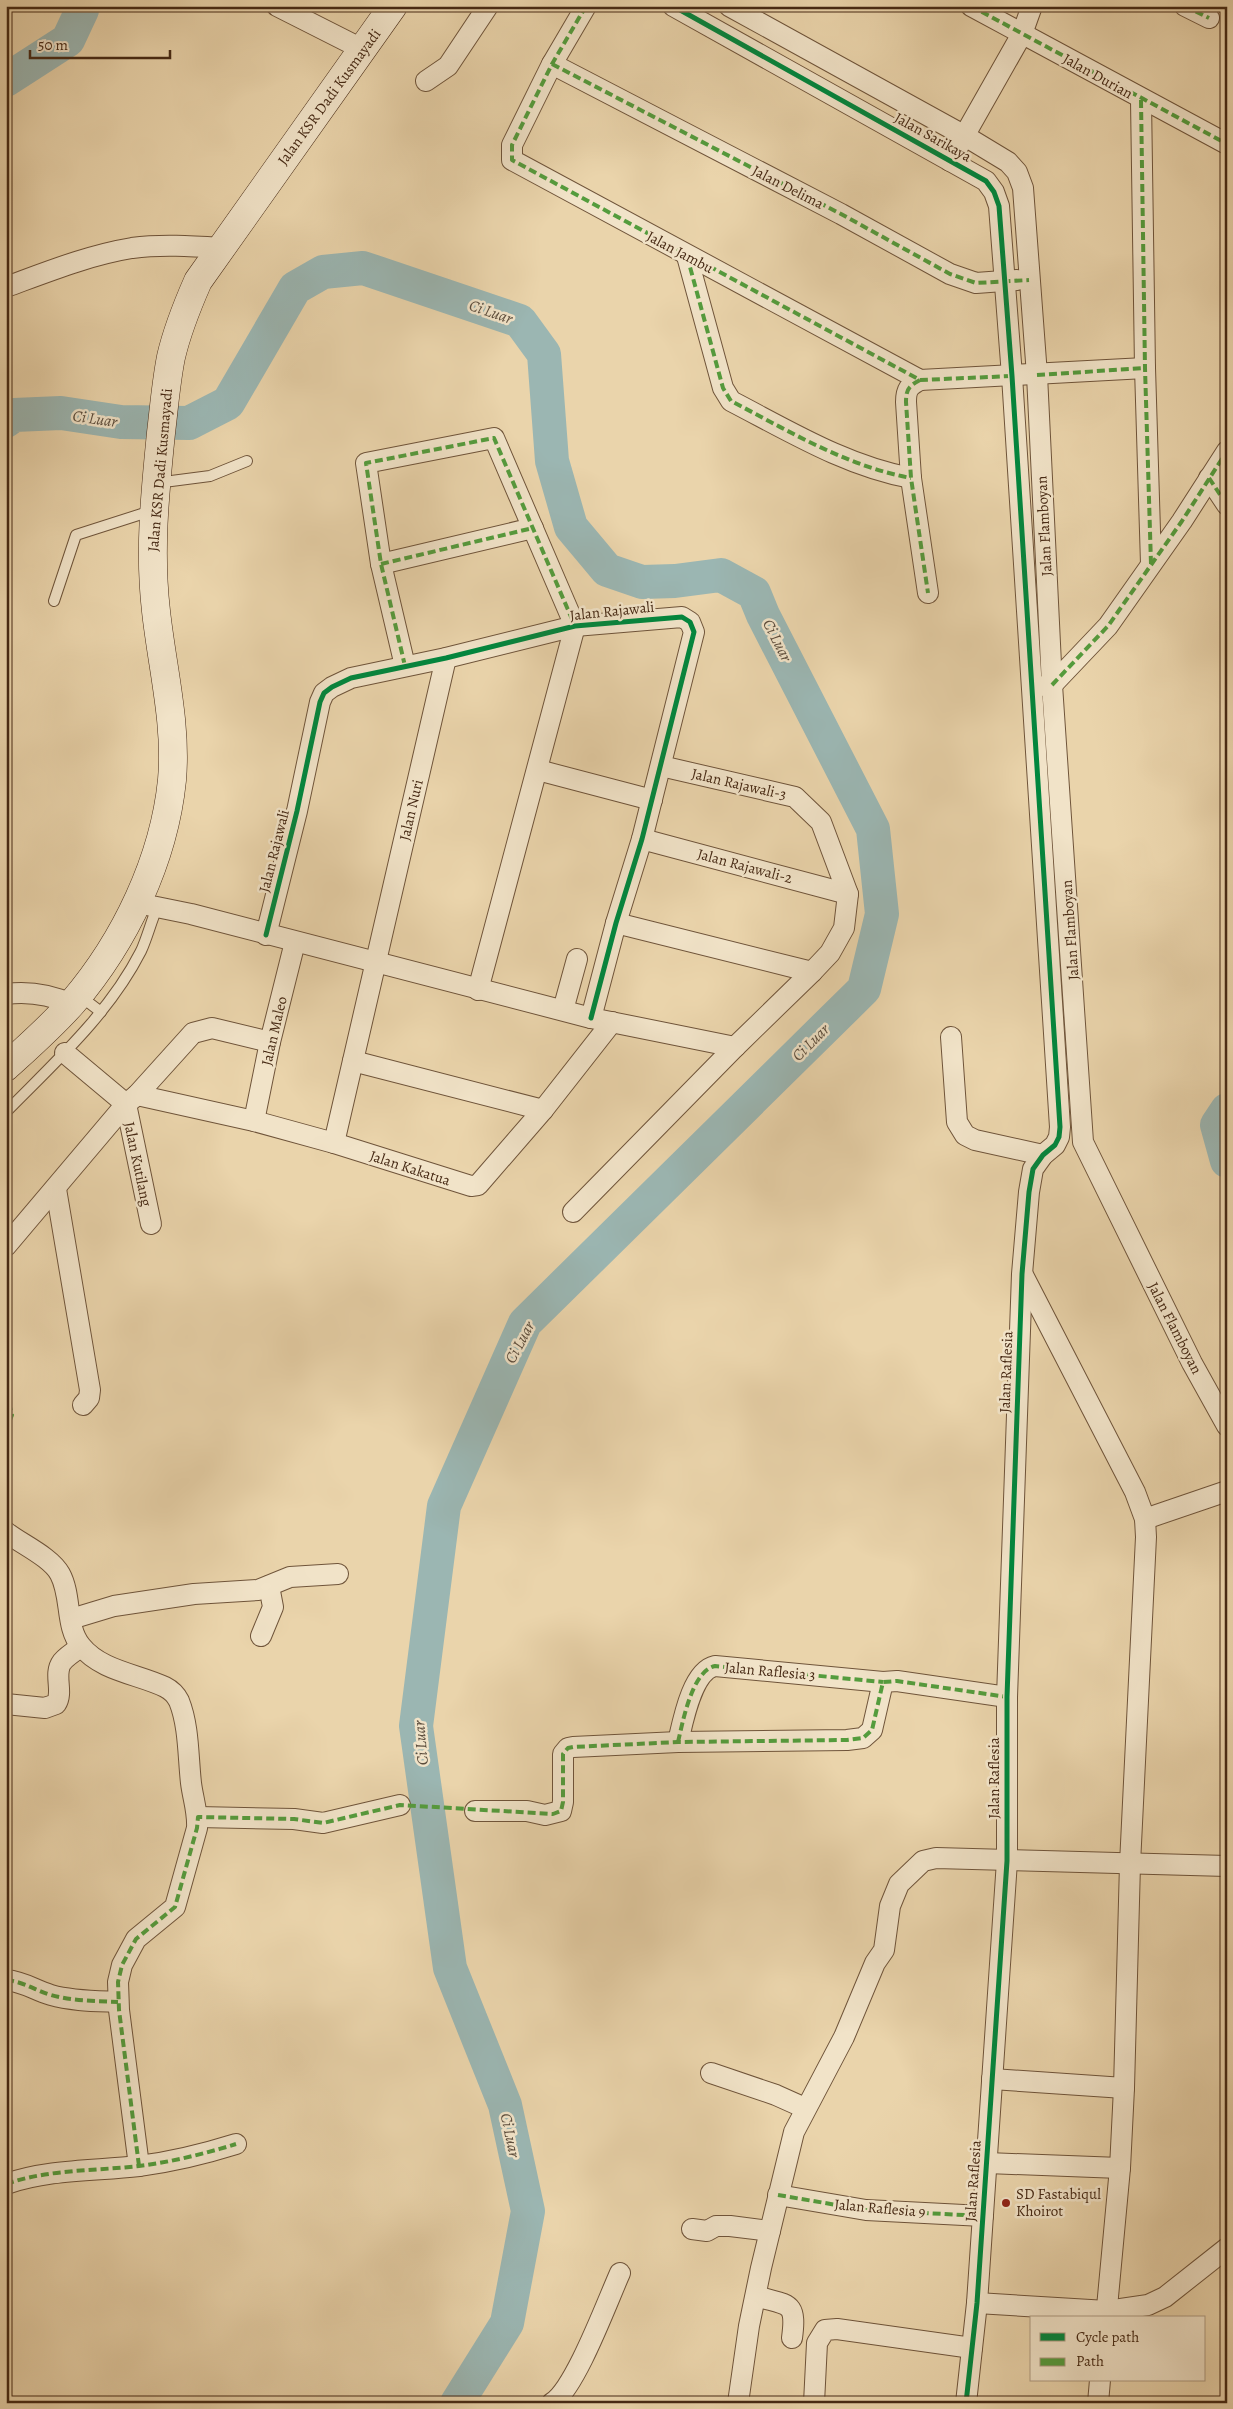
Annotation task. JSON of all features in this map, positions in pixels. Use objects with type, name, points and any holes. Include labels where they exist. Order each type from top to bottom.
[{"type":"main road","name":"Jalan KSR Dadi Kusmayadi","points":[[6,1067],[75,1000],[147,906],[172,780],[173,745],[165,669],[156,612],[152,558],[155,496],[165,398],[171,357],[182,320],[198,281],[364,50],[393,6]]},
{"type":"street","points":[[277,6],[364,50]]},
{"type":"street","points":[[426,81],[448,66],[488,6]]},
{"type":"street","name":"Jalan Jambu","points":[[586,6],[552,64],[512,145],[512,160],[920,380]]},
{"type":"street","name":"Jalan Sarikaya","points":[[673,6],[695,11],[986,181],[994,192],[999,206],[1012,376],[1030,687]]},
{"type":"street","name":"Jalan Sarikaya","points":[[730,6],[966,136],[1008,162],[1017,172],[1023,188],[1038,400]]},
{"type":"street","name":"Jalan Durian","points":[[971,6],[1142,100],[1227,144]]},
{"type":"street","points":[[950,161],[966,136],[1022,34],[1032,6]]},
{"type":"street","points":[[1185,6],[1209,18]]},
{"type":"street","name":"Jalan Delima","points":[[552,64],[832,210],[950,274],[976,283],[1029,280]]},
{"type":"street","points":[[1142,100],[1145,368],[1151,564]]},
{"type":"street","points":[[6,287],[72,263],[132,248],[177,245],[221,248]]},
{"type":"street","points":[[687,256],[723,388],[731,401],[850,462],[879,472],[911,478]]},
{"type":"street","points":[[928,593],[911,478],[906,390],[910,385],[920,380],[1145,368]]},
{"type":"street","name":"Jalan Flamboyan","points":[[1038,400],[1052,685],[1082,1142],[1192,1363],[1227,1426]]},
{"type":"street","points":[[405,666],[381,564],[366,463],[494,438],[575,626],[478,990]]},
{"type":"street","points":[[1030,687],[1052,685],[1108,626],[1227,451]]},
{"type":"street","points":[[1209,478],[1227,505]]},
{"type":"street","points":[[381,564],[533,528]]},
{"type":"street","name":"Jalan Rajawali","points":[[266,935],[297,811],[320,702],[324,693],[339,682],[575,626],[682,617],[690,622],[694,632],[642,839],[616,923],[591,1018]]},
{"type":"street","name":"Jalan Nuri","points":[[334,1143],[446,658]]},
{"type":"street","name":"Jalan Raflesia","points":[[966,2403],[983,2216],[1007,1861],[1007,1697],[1022,1274],[1028,1192],[1033,1169],[1059,1137],[1060,1127],[1049,940],[1030,687]]},
{"type":"street","name":"Jalan Rajawali-3","points":[[661,766],[795,797],[821,822],[848,894]]},
{"type":"street","points":[[538,770],[652,800]]},
{"type":"street","name":"Jalan Rajawali-2","points":[[642,839],[848,894]]},
{"type":"street","points":[[573,1212],[830,953],[844,928],[848,894]]},
{"type":"street","points":[[147,906],[191,914],[591,1018],[735,1047]]},
{"type":"street","points":[[616,923],[812,972]]},
{"type":"street","points":[[1049,940],[1070,938]]},
{"type":"street","name":"Jalan Maleo","points":[[254,1121],[270,1042],[295,942]]},
{"type":"street","points":[[563,1010],[576,959]]},
{"type":"street","points":[[6,994],[18,993],[53,996],[75,1000]]},
{"type":"street","name":"Jalan Kakatua","points":[[132,1100],[254,1121],[334,1143],[471,1186],[478,1185],[544,1110],[612,1022]]},
{"type":"street","points":[[6,1246],[132,1100],[193,1033],[202,1029],[212,1028],[270,1042]]},
{"type":"street","points":[[951,1037],[957,1122],[965,1135],[975,1140],[1049,1150],[1082,1142]]},
{"type":"street","points":[[65,1053],[132,1100]]},
{"type":"street","points":[[353,1061],[544,1110]]},
{"type":"street","name":"Jalan Kutilang","points":[[132,1100],[151,1224]]},
{"type":"street","points":[[56,1189],[90,1390],[89,1398],[83,1405]]},
{"type":"street","points":[[1022,1274],[1135,1492],[1145,1519],[1146,1537],[1130,1864],[1124,2088],[1120,2168],[1107,2314]]},
{"type":"street","points":[[1145,1519],[1227,1491]]},
{"type":"street","points":[[6,1532],[53,1564],[60,1572],[75,1638],[81,1646],[88,1653],[114,1669],[166,1688],[175,1694],[185,1724],[191,1786],[198,1816],[197,1828],[175,1907],[136,1939],[118,1982],[118,2002],[139,2166]]},
{"type":"street","points":[[71,1619],[114,1606],[194,1594],[258,1590],[290,1577],[338,1574]]},
{"type":"street","points":[[261,1636],[273,1607],[269,1586]]},
{"type":"street","points":[[6,1704],[45,1708],[56,1704],[59,1696],[59,1668],[62,1662],[81,1646]]},
{"type":"street","name":"Jalan Raflesia 3","points":[[678,1742],[690,1700],[701,1674],[709,1667],[715,1666],[883,1682]]},
{"type":"street","points":[[475,1811],[527,1812],[545,1815],[561,1811],[563,1802],[562,1761],[563,1754],[568,1748],[678,1742],[759,1743],[863,1738],[872,1730],[883,1682],[898,1681],[1007,1697]]},
{"type":"street","points":[[198,1816],[294,1819],[323,1823],[400,1805]]},
{"type":"street","points":[[738,2403],[756,2296],[792,2139],[805,2108],[844,2037],[875,1964],[884,1950],[890,1906],[899,1884],[923,1861],[936,1858],[1227,1866]]},
{"type":"street","points":[[6,1980],[22,1981],[50,1994],[76,1999],[118,2002]]},
{"type":"street","points":[[711,2073],[776,2095],[805,2108]]},
{"type":"street","points":[[992,2079],[1124,2088]]},
{"type":"street","points":[[6,2184],[19,2179],[63,2172],[139,2166],[181,2159],[236,2144]]},
{"type":"street","points":[[987,2163],[1120,2168]]},
{"type":"street","name":"Jalan Raflesia 9","points":[[778,2195],[866,2210],[983,2216]]},
{"type":"street","points":[[692,2229],[707,2231],[716,2226],[730,2226],[770,2231]]},
{"type":"street","points":[[976,2303],[1107,2314],[1148,2305],[1165,2297],[1227,2248]]},
{"type":"street","points":[[559,2401],[572,2381],[620,2273]]},
{"type":"street","points":[[756,2296],[788,2306],[793,2311],[795,2318],[792,2338]]},
{"type":"street","points":[[814,2403],[817,2343],[825,2330],[837,2329],[972,2348]]},
{"type":"street","points":[[1098,2403],[1100,2382]]},
{"type":"lane","points":[[54,601],[76,535],[155,496],[247,461]]},
{"type":"lane","points":[[6,1112],[65,1053],[113,998],[142,950],[147,906]]},
{"type":"lane","points":[[75,1000],[101,1012]]},
{"type":"waterway","name":"Ci Luar","points":[[6,80],[68,40],[82,10],[82,6]]},
{"type":"waterway","name":"Ci Luar","points":[[6,421],[14,415],[61,413],[121,422],[189,423],[228,403],[295,288],[323,272],[363,268],[520,321],[544,354],[552,461],[571,527],[607,570],[642,582],[675,581],[721,575],[754,593],[763,615],[873,829],[882,914],[864,989],[525,1323],[444,1506],[416,1726],[450,1968],[505,2105],[528,2211],[507,2323],[457,2403]]},
{"type":"waterway","points":[[1227,1110],[1217,1125],[1227,1161]]},
{"type":"marked path","points":[[586,6],[552,64],[512,145],[512,160],[920,380],[1012,376]]},
{"type":"marked path","points":[[971,6],[1227,144]]},
{"type":"marked path","points":[[1185,6],[1209,18]]},
{"type":"marked path","points":[[552,64],[841,214],[950,274],[976,283],[1029,280]]},
{"type":"marked path","points":[[1141,100],[1145,368],[1151,564]]},
{"type":"marked path","points":[[687,256],[723,388],[731,401],[841,456],[864,465],[911,478]]},
{"type":"marked path","points":[[1037,375],[1145,368]]},
{"type":"marked path","points":[[920,380],[909,388],[906,402],[911,478],[928,593]]},
{"type":"marked path","points":[[405,666],[381,564],[366,463],[494,438],[575,626]]},
{"type":"marked path","points":[[1052,685],[1108,626],[1182,521],[1227,451]]},
{"type":"marked path","points":[[1209,478],[1227,505]]},
{"type":"marked path","points":[[381,564],[533,528]]},
{"type":"marked path","points":[[6,1391],[12,1415],[6,1430]]},
{"type":"marked path","points":[[678,1742],[686,1710],[695,1687],[700,1677],[707,1670],[715,1666],[883,1682]]},
{"type":"marked path","points":[[139,2166],[119,2010],[118,1982],[122,1965],[136,1939],[175,1907],[197,1828],[198,1817],[294,1819],[323,1823],[400,1805],[553,1814],[561,1811],[563,1802],[563,1754],[568,1748],[678,1742],[847,1740],[863,1738],[872,1730],[883,1682],[897,1681],[1007,1697]]},
{"type":"marked path","points":[[6,1980],[19,1982],[59,1997],[118,2002]]},
{"type":"marked path","points":[[6,2184],[55,2173],[139,2166],[163,2162],[236,2144]]},
{"type":"marked path","points":[[778,2195],[866,2210],[983,2216]]},
{"type":"cycle path","points":[[673,6],[986,181],[994,192],[999,206],[1012,376],[1060,1127],[1059,1137],[1055,1145],[1043,1155],[1033,1169],[1029,1192],[1022,1274],[1007,1697],[1007,1861],[977,2303],[966,2403]]},
{"type":"cycle path","points":[[266,935],[297,811],[320,702],[324,693],[351,678],[446,658],[575,626],[682,617],[690,622],[694,632],[642,839],[616,923],[591,1018]]},
{"type":"place","name":"SD Fastabiqul Khoirot","points":[[1006,2203]]}]
